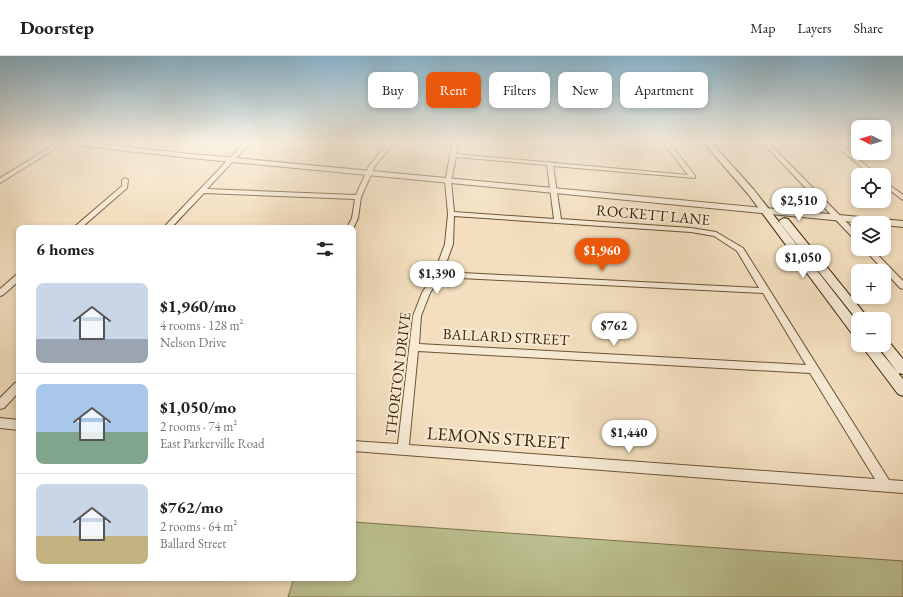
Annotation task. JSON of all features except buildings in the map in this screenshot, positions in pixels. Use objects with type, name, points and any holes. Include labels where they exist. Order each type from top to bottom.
[{"type":"main road","points":[[730,167],[772,213],[857,312]]},
{"type":"main road","points":[[740,167],[747,174],[772,213],[851,322]]},
{"type":"main road","points":[[873,352],[903,390]]},
{"type":"main road","points":[[890,352],[903,369]]},
{"type":"street","points":[[0,181],[22,167]]},
{"type":"street","points":[[170,225],[224,167]]},
{"type":"street","points":[[313,167],[772,213],[903,224]]},
{"type":"street","points":[[352,225],[355,218],[358,197],[373,167]]},
{"type":"street","name":"THORTON DRIVE","points":[[403,449],[417,316],[426,294],[438,274],[449,244],[451,214],[448,181],[451,167]]},
{"type":"street","points":[[550,167],[558,221]]},
{"type":"street","points":[[586,167],[693,177],[685,167]]},
{"type":"street","points":[[790,167],[851,231]]},
{"type":"street","points":[[81,225],[125,187],[125,180]]},
{"type":"street","points":[[891,189],[903,198]]},
{"type":"street","points":[[202,191],[358,197]]},
{"type":"street","name":"ROCKETT LANE","points":[[451,214],[691,230],[716,234],[740,250],[812,369],[885,485]]},
{"type":"street","points":[[875,256],[903,286]]},
{"type":"street","points":[[438,274],[765,291]]},
{"type":"street","points":[[0,293],[16,280]]},
{"type":"street","name":"BALLARD STREET","points":[[414,347],[812,369]]},
{"type":"street","points":[[0,406],[16,389]]},
{"type":"street","points":[[0,424],[16,425]]},
{"type":"street","name":"LEMONS STREET","points":[[356,446],[903,487]]},
{"type":"green space","points":[[356,522],[903,561],[903,597],[288,597],[293,581],[356,581]]}]
